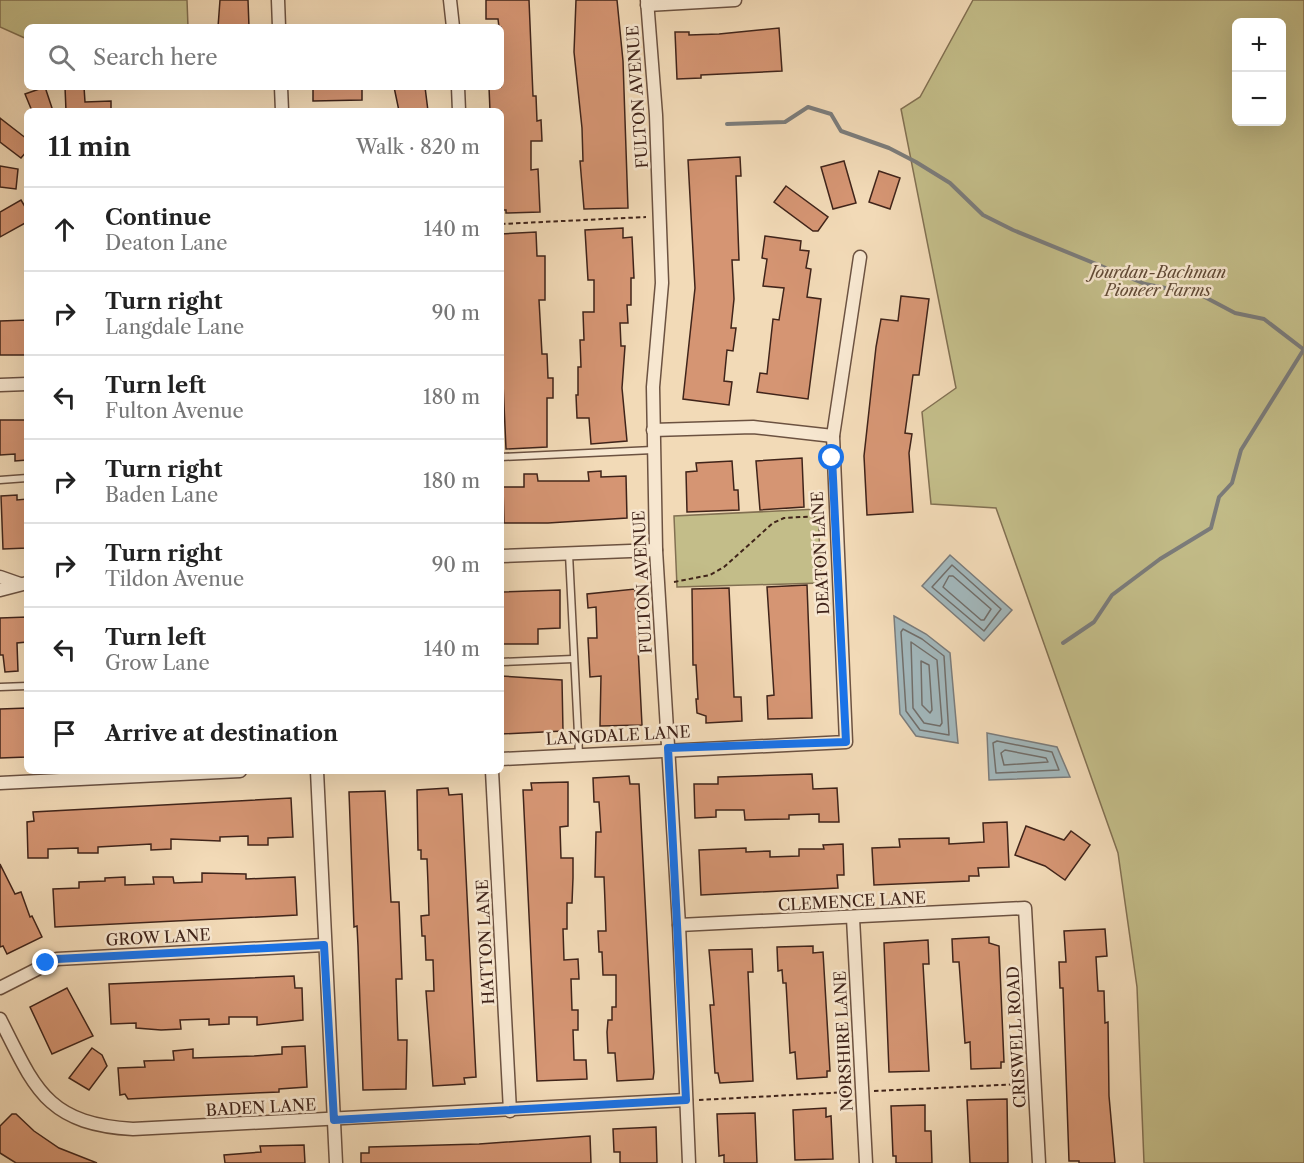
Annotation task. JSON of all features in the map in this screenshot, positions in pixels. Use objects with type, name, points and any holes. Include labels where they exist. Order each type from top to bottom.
[{"type":"street","points":[[278,0],[279,24]]},
{"type":"street","points":[[450,0],[453,24]]},
{"type":"street","points":[[647,2],[735,0]]},
{"type":"street","name":"FULTON AVENUE","points":[[647,2],[656,115],[662,283],[653,387],[656,550],[679,925],[689,1163]]},
{"type":"street","points":[[281,90],[282,108]]},
{"type":"street","points":[[458,90],[459,108]]},
{"type":"street","name":"DEATON LANE","points":[[846,742],[832,436],[860,257]]},
{"type":"street","points":[[0,385],[24,384]]},
{"type":"street","points":[[653,430],[753,427],[832,436]]},
{"type":"street","points":[[504,556],[656,550]]},
{"type":"street","points":[[0,577],[24,584]]},
{"type":"street","points":[[0,590],[24,584]]},
{"type":"street","name":"LANGDALE LANE","points":[[504,759],[668,748],[846,742]]},
{"type":"street","points":[[0,783],[180,774]]},
{"type":"street","points":[[317,774],[336,1163]]},
{"type":"street","name":"HATTON LANE","points":[[492,774],[510,1111]]},
{"type":"street","name":"CLEMENCE LANE","points":[[679,925],[1025,908]]},
{"type":"street","name":"CRISWELL ROAD","points":[[1025,908],[1039,1163]]},
{"type":"street","name":"NORSHIRE LANE","points":[[853,918],[866,1163]]},
{"type":"street","name":"GROW LANE","points":[[0,988],[57,959],[324,945]]},
{"type":"street","name":"BADEN LANE","points":[[0,1019],[33,1085],[62,1110],[84,1121],[106,1128],[133,1129],[334,1120],[686,1100]]},
{"type":"lane","points":[[504,458],[653,450]]},
{"type":"lane","points":[[0,480],[24,478]]},
{"type":"lane","points":[[569,554],[579,754]]},
{"type":"lane","points":[[504,662],[573,658]]},
{"type":"lane","points":[[0,687],[24,686]]},
{"type":"path","points":[[504,224],[646,217]]},
{"type":"path","points":[[674,582],[710,575],[724,567],[773,523],[784,518],[821,516]]},
{"type":"path","points":[[874,1091],[1023,1084]]},
{"type":"path","points":[[699,1100],[848,1092]]},
{"type":"green space","points":[[0,0],[187,0],[188,24],[24,24],[24,38],[0,27]]},
{"type":"green space","name":"Jourdan-Bachman Pioneer Farms","points":[[973,0],[1304,0],[1304,1163],[1144,1163],[1137,987],[1118,853],[996,508],[931,504],[922,412],[956,388],[901,109],[920,97]]},
{"type":"green space","points":[[818,509],[821,583],[677,587],[674,516]]},
{"type":"water","points":[[950,555],[1012,610],[984,641],[922,586]]},
{"type":"water","points":[[894,616],[926,634],[950,653],[958,743],[916,736],[900,714]]},
{"type":"water","points":[[987,733],[1057,747],[1070,777],[989,780]]},
{"type":"building","points":[[220,0],[248,0],[249,24],[218,24]]},
{"type":"building","points":[[486,0],[529,0],[533,96],[536,96],[537,121],[541,120],[542,141],[531,141],[531,170],[538,169],[540,212],[506,213],[504,210],[504,108],[490,108],[489,90],[504,90],[504,24],[499,24],[498,19],[486,19]]},
{"type":"building","points":[[576,0],[617,0],[623,61],[628,208],[584,209],[580,161],[583,161],[582,128],[574,52]]},
{"type":"building","points":[[779,28],[782,71],[701,75],[701,78],[677,79],[675,32],[689,32],[689,35],[719,34]]},
{"type":"building","points":[[46,90],[52,108],[31,108],[25,94]]},
{"type":"building","points":[[65,90],[84,90],[85,102],[111,101],[111,108],[66,108]]},
{"type":"building","points":[[313,90],[362,90],[362,100],[313,101]]},
{"type":"building","points":[[395,90],[425,90],[428,108],[398,108]]},
{"type":"building","points":[[0,118],[24,137],[24,154],[21,158],[0,142]]},
{"type":"building","points":[[740,157],[741,176],[736,176],[739,260],[732,260],[734,299],[731,328],[736,328],[733,351],[727,350],[724,381],[732,382],[729,405],[683,399],[695,288],[688,160]]},
{"type":"building","points":[[844,161],[856,203],[833,209],[821,167]]},
{"type":"building","points":[[0,166],[18,169],[16,189],[0,187]]},
{"type":"building","points":[[879,171],[900,178],[890,209],[869,202]]},
{"type":"building","points":[[786,186],[828,217],[818,231],[813,231],[774,202]]},
{"type":"building","points":[[21,200],[24,205],[24,224],[0,237],[0,212]]},
{"type":"building","points":[[623,228],[623,238],[632,237],[634,278],[631,278],[631,305],[627,305],[628,323],[620,323],[621,346],[625,346],[622,388],[627,441],[591,444],[589,418],[577,418],[576,395],[578,395],[578,367],[581,367],[580,340],[584,340],[583,312],[594,312],[594,280],[588,280],[585,230]]},
{"type":"building","points":[[536,232],[537,256],[545,256],[545,300],[539,300],[542,354],[547,354],[548,378],[553,378],[553,398],[547,398],[547,447],[506,449],[504,234]]},
{"type":"building","points":[[765,236],[801,241],[800,250],[809,251],[806,268],[811,269],[807,297],[821,299],[808,399],[757,392],[760,373],[767,374],[773,319],[779,320],[784,288],[763,286],[767,259],[762,258]]},
{"type":"building","points":[[901,296],[929,299],[919,375],[913,375],[905,433],[912,434],[909,453],[913,512],[867,515],[864,456],[876,347],[881,319],[898,321]]},
{"type":"building","points":[[24,320],[24,355],[0,355],[0,321]]},
{"type":"building","points":[[0,420],[24,420],[24,460],[15,461],[15,454],[0,455]]},
{"type":"building","points":[[802,458],[804,507],[760,510],[756,461]]},
{"type":"building","points":[[732,461],[734,490],[738,490],[739,510],[687,512],[686,472],[697,471],[696,463]]},
{"type":"building","points":[[601,471],[601,477],[626,476],[627,518],[504,523],[504,487],[524,487],[524,474],[537,474],[538,481],[589,481],[588,472]]},
{"type":"building","points":[[17,495],[17,500],[24,499],[24,548],[3,549],[1,496]]},
{"type":"building","points":[[807,585],[812,718],[768,719],[767,696],[774,695],[767,587]]},
{"type":"building","points":[[729,588],[734,697],[741,697],[742,721],[706,723],[706,716],[697,713],[696,665],[693,665],[692,589]]},
{"type":"building","points":[[635,589],[642,725],[600,726],[601,676],[590,677],[588,638],[597,638],[596,607],[588,608],[587,594]]},
{"type":"building","points":[[560,590],[560,628],[538,629],[538,644],[504,644],[504,592]]},
{"type":"building","points":[[24,617],[24,642],[17,643],[18,671],[5,672],[3,655],[0,655],[0,618]]},
{"type":"building","points":[[504,676],[562,680],[563,731],[504,734]]},
{"type":"building","points":[[24,708],[24,757],[0,758],[0,709]]},
{"type":"building","points":[[812,774],[813,789],[837,788],[839,822],[819,822],[819,814],[789,815],[789,819],[745,820],[744,810],[716,810],[716,817],[695,818],[694,784],[718,784],[718,777]]},
{"type":"building","points":[[629,776],[630,784],[639,784],[654,1072],[653,1079],[617,1081],[615,1053],[608,1053],[607,1032],[608,1020],[612,1020],[612,1007],[616,1007],[616,975],[603,975],[602,952],[599,952],[598,931],[606,931],[604,877],[595,877],[596,832],[601,832],[599,802],[594,802],[593,778]]},
{"type":"building","points":[[568,782],[568,826],[560,827],[561,858],[573,858],[573,878],[572,903],[567,903],[567,929],[563,929],[564,960],[578,959],[579,979],[571,979],[572,1010],[578,1010],[578,1030],[573,1030],[574,1060],[586,1060],[587,1079],[537,1081],[523,790],[532,790],[531,783]]},
{"type":"building","points":[[448,788],[449,795],[462,794],[476,1077],[464,1078],[465,1084],[433,1086],[426,991],[434,991],[433,960],[426,960],[425,936],[422,936],[421,916],[429,915],[428,884],[427,859],[421,859],[421,850],[418,850],[417,790]]},
{"type":"building","points":[[385,791],[391,902],[399,902],[402,979],[396,979],[398,1040],[407,1040],[406,1089],[363,1090],[349,792]]},
{"type":"building","points":[[291,798],[293,837],[268,838],[268,845],[248,845],[248,836],[220,837],[220,841],[171,839],[171,849],[151,850],[151,844],[98,847],[98,853],[78,853],[78,848],[48,849],[48,858],[28,858],[27,822],[34,821],[33,812]]},
{"type":"building","points":[[1007,822],[1009,867],[978,868],[979,876],[969,876],[969,881],[874,885],[872,848],[900,847],[899,839],[949,838],[949,844],[984,842],[983,823]]},
{"type":"building","points":[[1026,826],[1064,840],[1071,831],[1090,845],[1065,880],[1045,866],[1015,855]]},
{"type":"building","points":[[843,844],[844,875],[837,875],[838,888],[701,895],[699,850],[746,848],[746,852],[770,851],[770,857],[799,856],[799,849],[824,849],[823,845]]},
{"type":"building","points":[[0,864],[15,894],[21,892],[30,917],[32,916],[42,937],[7,954],[3,946],[0,947]]},
{"type":"building","points":[[202,873],[246,874],[246,879],[295,877],[297,915],[55,927],[53,889],[79,888],[79,882],[105,881],[105,878],[125,877],[125,885],[154,884],[153,877],[173,877],[174,883],[202,882]]},
{"type":"building","points":[[1105,929],[1107,956],[1096,957],[1098,991],[1104,991],[1105,1023],[1108,1022],[1109,1096],[1115,1163],[1079,1163],[1079,1161],[1069,1161],[1063,988],[1060,988],[1059,962],[1066,962],[1064,931]]},
{"type":"building","points":[[989,937],[989,943],[999,946],[1004,1062],[1001,1062],[1001,1068],[971,1069],[970,1042],[965,1043],[959,962],[953,962],[952,939]]},
{"type":"building","points":[[928,940],[929,964],[923,964],[929,1071],[889,1072],[884,943]]},
{"type":"building","points":[[813,946],[813,953],[823,952],[830,1071],[827,1071],[827,1077],[797,1079],[795,1052],[790,1053],[786,983],[783,983],[782,970],[778,971],[777,947]]},
{"type":"building","points":[[752,949],[753,972],[748,972],[753,1081],[720,1083],[718,1073],[715,1073],[710,1005],[714,1005],[709,950]]},
{"type":"building","points":[[294,976],[295,988],[302,988],[303,1020],[257,1025],[257,1017],[229,1017],[229,1024],[209,1025],[209,1019],[180,1020],[181,1029],[161,1030],[136,1028],[136,1023],[111,1024],[109,984]]},
{"type":"building","points":[[67,988],[93,1036],[52,1054],[30,1007]]},
{"type":"building","points":[[305,1046],[307,1087],[279,1089],[279,1092],[128,1099],[125,1094],[120,1095],[118,1068],[145,1067],[144,1061],[174,1060],[173,1051],[193,1049],[193,1058],[254,1056],[282,1054],[282,1047]]},
{"type":"building","points":[[92,1048],[102,1055],[107,1066],[89,1090],[69,1078]]},
{"type":"building","points":[[1007,1099],[1008,1163],[970,1163],[967,1100]]},
{"type":"building","points":[[925,1105],[925,1131],[931,1131],[932,1163],[896,1163],[896,1156],[893,1156],[891,1106]]},
{"type":"building","points":[[826,1108],[826,1117],[831,1116],[833,1159],[795,1160],[793,1110]]},
{"type":"building","points":[[755,1113],[757,1163],[724,1163],[724,1155],[719,1156],[717,1114]]},
{"type":"building","points":[[12,1114],[16,1114],[34,1131],[59,1148],[97,1163],[16,1163],[0,1153],[0,1126]]},
{"type":"building","points":[[656,1127],[657,1163],[620,1163],[620,1152],[614,1152],[613,1129]]},
{"type":"building","points":[[590,1136],[591,1163],[361,1163],[361,1153],[369,1153],[369,1147],[479,1144]]},
{"type":"building","points":[[304,1145],[305,1163],[225,1163],[224,1155],[261,1152],[260,1146]]},
{"type":"waterway","points":[[727,124],[785,122],[808,107],[831,114],[841,131],[889,148],[916,162],[950,183],[983,215],[1013,230],[1145,284],[1201,295],[1235,313],[1264,319],[1303,349]]},
{"type":"waterway","points":[[1063,643],[1094,622],[1112,595],[1160,559],[1211,528],[1219,497],[1232,483],[1241,450],[1304,349]]},
{"type":"route","points":[[46,963],[57,959],[324,945],[334,1120],[686,1100],[679,925],[668,748],[846,742],[832,458]]}]
